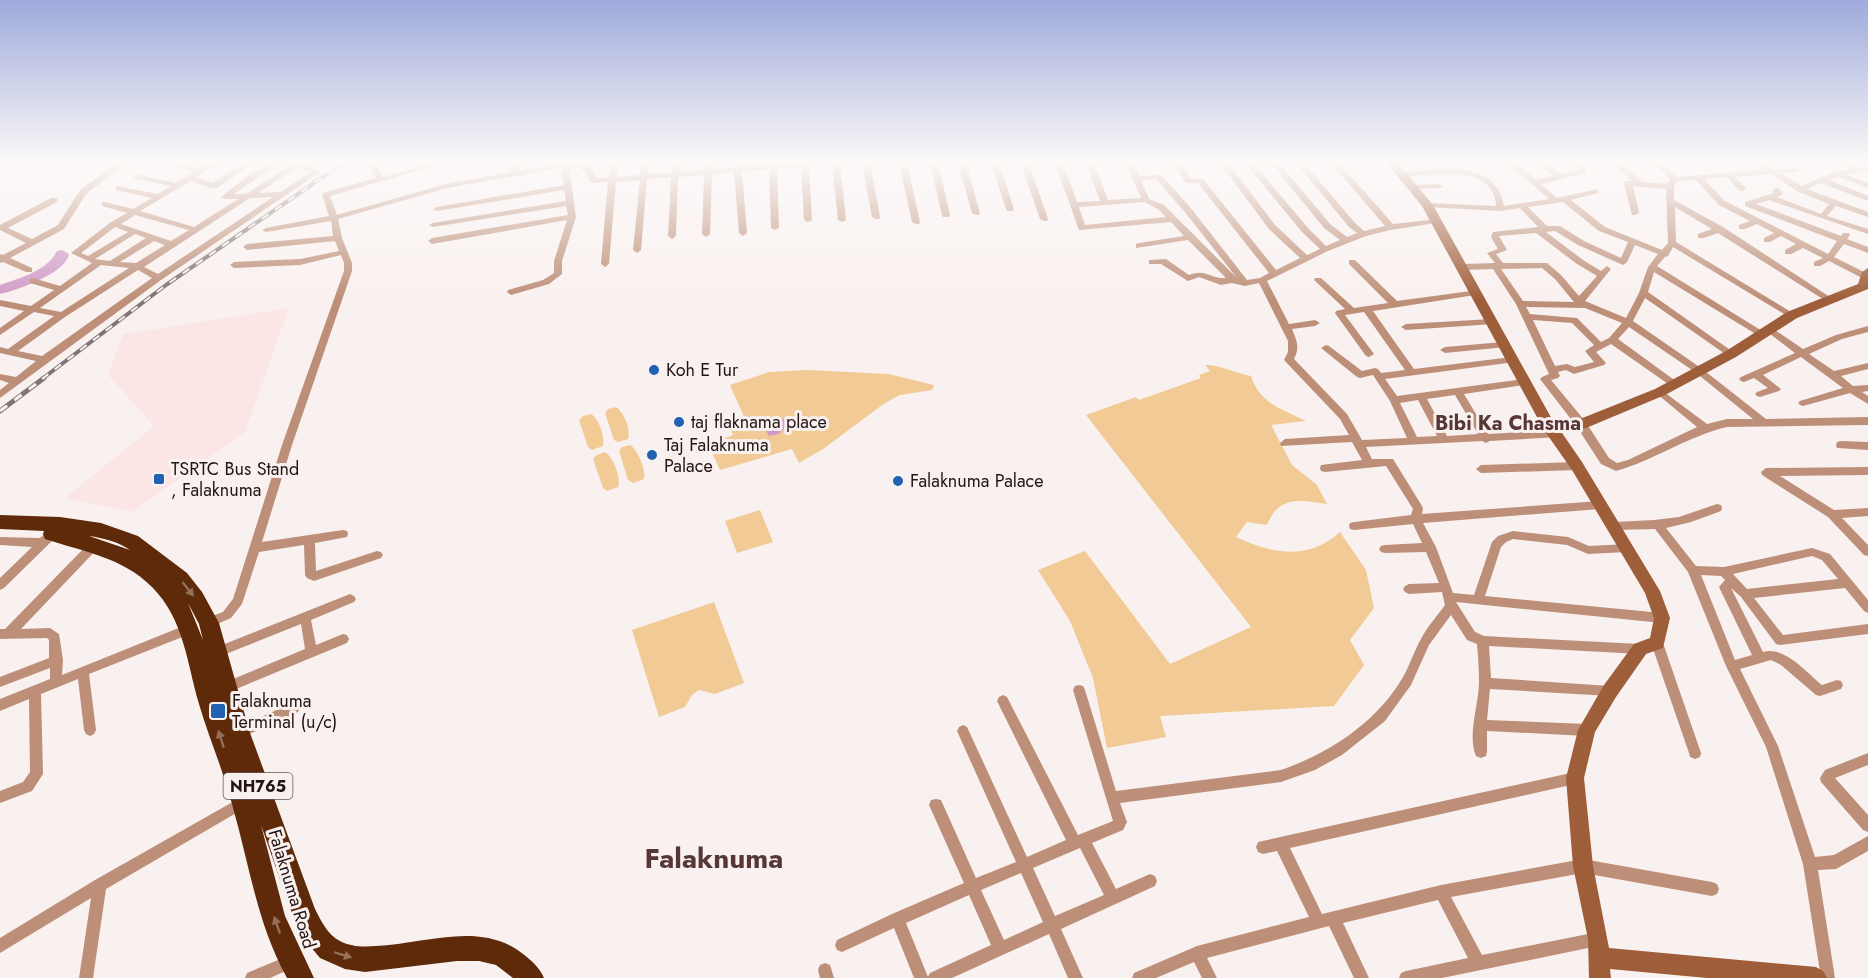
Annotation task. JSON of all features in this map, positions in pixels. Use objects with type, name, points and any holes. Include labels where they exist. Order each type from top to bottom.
[{"type":"highway","name":"Falaknuma Road","points":[[0,522],[60,524],[101,530],[131,541],[150,564]]},
{"type":"highway","name":"Falaknuma Road","points":[[24,524],[48,539],[96,543],[132,560],[150,564],[180,579],[195,598],[209,701],[317,938],[332,951],[355,958],[396,957],[448,948],[479,947],[500,953],[531,978]]},
{"type":"highway","name":"Falaknuma Road","points":[[200,626],[216,653],[239,733],[252,798],[266,891],[296,970]]},
{"type":"street","points":[[1,227],[37,209]]},
{"type":"street","points":[[1,259],[61,227],[73,209]]},
{"type":"street","points":[[122,209],[197,230]]},
{"type":"street","points":[[140,209],[114,224],[75,253],[93,261],[136,266],[158,278]]},
{"type":"street","points":[[5,351],[230,209]]},
{"type":"street","points":[[0,395],[44,360],[158,278],[262,209]]},
{"type":"street","points":[[0,705],[227,615],[238,601],[291,435],[348,271],[348,263],[338,238],[331,209]]},
{"type":"street","points":[[266,230],[334,218],[367,209]]},
{"type":"street","points":[[473,209],[473,234]]},
{"type":"street","points":[[519,209],[521,226]]},
{"type":"street","points":[[433,225],[538,209]]},
{"type":"street","points":[[511,292],[554,278],[558,274],[558,261],[572,217],[571,209]]},
{"type":"street","points":[[605,264],[610,209]]},
{"type":"street","points":[[638,250],[641,209]]},
{"type":"street","points":[[672,236],[673,209]]},
{"type":"street","points":[[706,234],[707,209]]},
{"type":"street","points":[[741,209],[743,233]]},
{"type":"street","points":[[775,209],[776,228]]},
{"type":"street","points":[[807,209],[808,220]]},
{"type":"street","points":[[841,209],[842,220]]},
{"type":"street","points":[[874,209],[876,217]]},
{"type":"street","points":[[913,209],[916,222]]},
{"type":"street","points":[[945,209],[946,215]]},
{"type":"street","points":[[975,209],[976,213]]},
{"type":"street","points":[[1040,209],[1044,219]]},
{"type":"street","points":[[1076,209],[1082,228],[1173,219]]},
{"type":"street","points":[[1163,209],[1232,280]]},
{"type":"street","points":[[1194,209],[1245,283]]},
{"type":"street","points":[[1222,209],[1274,274]]},
{"type":"street","points":[[1258,209],[1287,245],[1307,259]]},
{"type":"street","points":[[1287,209],[1325,249]]},
{"type":"street","points":[[1313,209],[1327,226],[1346,240]]},
{"type":"street","points":[[1338,209],[1352,225],[1364,234]]},
{"type":"street","points":[[1375,209],[1390,226]]},
{"type":"street","points":[[1429,209],[1524,382],[1652,591],[1662,618],[1657,643],[1695,753]]},
{"type":"street","points":[[1494,209],[1501,209]]},
{"type":"street","points":[[1524,209],[1540,229],[1580,262],[1605,272],[1582,304]]},
{"type":"street","points":[[1576,209],[1602,230],[1665,254]]},
{"type":"street","points":[[1634,209],[1635,213]]},
{"type":"street","points":[[1551,370],[1567,367],[1574,371],[1601,363],[1590,353],[1612,340],[1628,322],[1652,267],[1672,243],[1672,209]]},
{"type":"street","points":[[1683,209],[1829,299]]},
{"type":"street","points":[[1733,209],[1830,258],[1866,281]]},
{"type":"street","points":[[1761,209],[1868,250]]},
{"type":"street","points":[[1789,220],[1798,209]]},
{"type":"street","points":[[1800,209],[1868,232]]},
{"type":"street","points":[[1822,217],[1829,209]]},
{"type":"street","points":[[1851,209],[1868,214]]},
{"type":"street","points":[[432,241],[572,217]]},
{"type":"street","points":[[1152,262],[1163,261],[1188,278],[1199,274],[1221,282],[1232,280],[1245,283],[1262,280],[1325,249],[1364,234],[1390,226],[1436,221]]},
{"type":"street","points":[[1742,227],[1757,221]]},
{"type":"street","points":[[114,224],[173,245]]},
{"type":"street","points":[[1,227],[31,242]]},
{"type":"street","points":[[1817,264],[1830,258],[1851,227]]},
{"type":"street","points":[[1632,242],[1623,262],[1581,243],[1561,230],[1540,229],[1494,235],[1503,250],[1491,253],[1520,304],[1554,377],[1545,379],[1581,424],[1605,461],[1616,467],[1631,463],[1704,428],[1727,423],[1868,421]]},
{"type":"street","points":[[1701,237],[1720,230]]},
{"type":"street","points":[[1788,252],[1804,245],[1818,231]]},
{"type":"street","points":[[0,332],[62,289],[93,261],[133,232]]},
{"type":"street","points":[[1767,240],[1781,233]]},
{"type":"street","points":[[1139,246],[1191,237]]},
{"type":"street","points":[[112,263],[153,238]]},
{"type":"street","points":[[248,247],[338,238]]},
{"type":"street","points":[[1672,243],[1792,315]]},
{"type":"street","points":[[1730,247],[1742,243]]},
{"type":"street","points":[[234,265],[300,262],[344,252]]},
{"type":"street","points":[[1,259],[30,270]]},
{"type":"street","points":[[1352,262],[1396,305]]},
{"type":"street","points":[[1463,267],[1544,265],[1582,304]]},
{"type":"street","points":[[1652,267],[1805,354],[1868,401]]},
{"type":"street","points":[[1262,280],[1288,327],[1293,341],[1293,352],[1289,360],[1344,417],[1369,463]]},
{"type":"street","points":[[1318,280],[1350,309]]},
{"type":"street","points":[[33,281],[62,289]]},
{"type":"street","points":[[1285,443],[1486,439],[1581,424],[1660,392],[1731,354],[1792,315],[1866,281]]},
{"type":"street","points":[[1369,354],[1340,313],[1350,309],[1396,305],[1475,292]]},
{"type":"street","points":[[1642,293],[1731,354]]},
{"type":"street","points":[[1,304],[62,315]]},
{"type":"street","points":[[1520,304],[1582,304],[1628,322],[1698,370],[1765,423]]},
{"type":"street","points":[[1366,308],[1412,373]]},
{"type":"street","points":[[1525,317],[1572,320],[1600,346]]},
{"type":"street","points":[[1406,327],[1491,322]]},
{"type":"street","points":[[1288,327],[1315,323]]},
{"type":"street","points":[[1744,379],[1805,354],[1839,337],[1868,328]]},
{"type":"street","points":[[1612,340],[1674,384]]},
{"type":"street","points":[[1445,350],[1503,345]]},
{"type":"street","points":[[1326,348],[1360,375],[1375,371],[1394,400],[1414,442]]},
{"type":"street","points":[[5,351],[44,360]]},
{"type":"street","points":[[1378,377],[1512,360]]},
{"type":"street","points":[[1833,375],[1868,366]]},
{"type":"street","points":[[1755,374],[1776,389],[1760,394]]},
{"type":"street","points":[[0,377],[17,381]]},
{"type":"street","points":[[1394,400],[1524,382]]},
{"type":"street","points":[[1803,403],[1852,389],[1868,388]]},
{"type":"street","points":[[1458,391],[1486,439]]},
{"type":"street","points":[[1660,392],[1704,428]]},
{"type":"street","points":[[1421,397],[1444,440]]},
{"type":"street","points":[[1841,445],[1868,446]]},
{"type":"street","points":[[1325,468],[1389,462],[1418,509],[1416,519],[1430,547],[1449,597],[1471,636],[1483,641],[1640,649],[1657,643]]},
{"type":"street","points":[[1481,470],[1577,466]]},
{"type":"street","points":[[1868,471],[1766,472],[1832,514],[1868,552]]},
{"type":"street","points":[[1354,526],[1416,519],[1600,506]]},
{"type":"street","points":[[1614,526],[1658,525],[1693,520],[1717,508]]},
{"type":"street","points":[[1832,514],[1868,512]]},
{"type":"street","points":[[1658,525],[1693,570],[1732,666],[1772,746],[1810,864],[1828,978]]},
{"type":"street","points":[[254,548],[343,534]]},
{"type":"street","points":[[1478,601],[1496,545],[1502,539],[1513,535],[1568,541],[1588,550],[1627,548]]},
{"type":"street","points":[[0,541],[48,539]]},
{"type":"street","points":[[0,585],[48,539]]},
{"type":"street","points":[[309,539],[311,575],[314,576],[377,555]]},
{"type":"street","points":[[4,634],[96,543]]},
{"type":"street","points":[[1385,549],[1430,547]]},
{"type":"street","points":[[1693,570],[1724,572],[1812,552],[1826,557],[1868,608]]},
{"type":"street","points":[[1724,572],[1745,594],[1780,640],[1868,629]]},
{"type":"street","points":[[1735,583],[1727,584],[1725,587],[1759,657]]},
{"type":"street","points":[[1745,594],[1846,583]]},
{"type":"street","points":[[1409,589],[1478,601],[1662,618]]},
{"type":"street","points":[[1112,798],[1281,776],[1310,766],[1337,751],[1381,717],[1407,681],[1449,597]]},
{"type":"street","points":[[216,653],[350,599]]},
{"type":"street","points":[[305,616],[312,652]]},
{"type":"street","points":[[4,634],[50,633],[55,638],[56,683]]},
{"type":"street","points":[[225,688],[344,639]]},
{"type":"street","points":[[1481,753],[1480,725],[1485,683],[1483,641]]},
{"type":"street","points":[[1600,978],[1598,948],[1583,866],[1575,778],[1587,730],[1610,691],[1640,649]]},
{"type":"street","points":[[1732,666],[1771,655],[1785,661],[1820,691],[1837,685]]},
{"type":"street","points":[[0,682],[57,660]]},
{"type":"street","points":[[83,672],[90,730]]},
{"type":"street","points":[[1485,683],[1610,691]]},
{"type":"street","points":[[842,945],[1119,823],[1078,690]]},
{"type":"street","points":[[0,796],[27,787],[37,774],[35,692]]},
{"type":"street","points":[[1003,701],[1078,841],[1113,898]]},
{"type":"street","points":[[239,733],[294,708]]},
{"type":"street","points":[[1480,725],[1587,730]]},
{"type":"street","points":[[963,731],[1076,978]]},
{"type":"street","points":[[1868,759],[1830,774],[1826,778],[1868,825]]},
{"type":"street","points":[[1263,847],[1575,778]]},
{"type":"street","points":[[0,946],[100,885],[252,798]]},
{"type":"street","points":[[936,805],[1000,948]]},
{"type":"street","points":[[1280,843],[1362,978]]},
{"type":"street","points":[[1810,864],[1836,862],[1868,843]]},
{"type":"street","points":[[1139,978],[1197,953],[1326,920],[1441,892],[1583,866],[1712,889]]},
{"type":"street","points":[[935,978],[1150,881]]},
{"type":"street","points":[[86,978],[100,885]]},
{"type":"street","points":[[1441,892],[1478,963]]},
{"type":"street","points":[[897,919],[921,978]]},
{"type":"street","points":[[1406,978],[1478,963],[1598,948],[1783,977],[1816,978]]},
{"type":"street","points":[[1197,953],[1210,978]]},
{"type":"street","points":[[252,978],[296,970]]},
{"type":"shaded area","points":[[289,308],[245,432],[132,512],[65,498],[154,426],[108,375],[123,334]]},
{"type":"shaded area","points":[[1205,365],[1217,366],[1251,376],[1260,393],[1272,404],[1306,421],[1271,425],[1292,465],[1317,485],[1327,504],[1299,501],[1284,504],[1272,515],[1267,525],[1247,522],[1236,537],[1276,551],[1290,552],[1315,547],[1340,532],[1366,570],[1374,608],[1350,640],[1364,665],[1334,706],[1160,716],[1166,737],[1107,748],[1093,678],[1070,621],[1038,570],[1085,551],[1170,664],[1251,627],[1086,415],[1136,397],[1139,400],[1201,378],[1199,375],[1210,371]]},
{"type":"shaded area","points":[[807,370],[889,374],[934,385],[932,390],[900,395],[885,403],[823,449],[799,463],[792,449],[720,470],[708,444],[733,435],[727,422],[744,417],[730,385],[769,372]]},
{"type":"shaded area","points":[[616,407],[624,417],[629,431],[628,439],[618,442],[614,440],[605,413],[608,409]]},
{"type":"shaded area","points":[[591,414],[599,424],[603,442],[603,446],[592,450],[588,447],[579,420]]},
{"type":"shaded area","points":[[773,418],[785,419],[788,424],[779,434],[769,436],[762,425]]},
{"type":"shaded area","points":[[630,445],[643,466],[644,475],[644,479],[633,483],[628,480],[619,451],[622,447]]},
{"type":"shaded area","points":[[605,452],[614,463],[618,474],[618,487],[607,491],[603,488],[593,459]]},
{"type":"shaded area","points":[[760,510],[773,542],[737,553],[725,521]]},
{"type":"shaded area","points":[[714,602],[744,683],[715,694],[699,690],[692,695],[685,707],[659,717],[632,630]]},
{"type":"waterway","points":[[0,290],[37,276],[61,260],[62,254]]},
{"type":"railway","points":[[42,379],[166,285],[277,209]]},
{"type":"railway","points":[[0,411],[44,378]]},
{"type":"place","name":"Koh E Tur","points":[[654,370]]},
{"type":"place","name":"taj flaknama place","points":[[679,422]]},
{"type":"place","name":"Taj Falaknuma Palace","points":[[652,455]]},
{"type":"place","name":"TSRTC Bus Stand , Falaknuma","points":[[159,479]]},
{"type":"place","name":"Falaknuma Palace","points":[[898,481]]},
{"type":"place","name":"Falaknuma Terminal (u/c)","points":[[218,711]]},
{"type":"district","name":"Bibi Ka Chasma","points":[[1508,423]]},
{"type":"district","name":"Falaknuma","points":[[714,858]]}]
